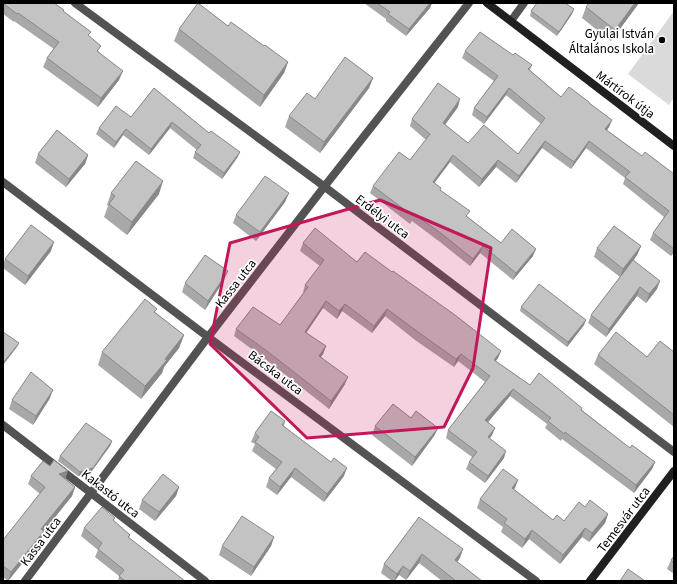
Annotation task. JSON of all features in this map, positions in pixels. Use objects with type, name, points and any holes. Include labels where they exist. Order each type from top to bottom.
[{"type":"street","name":"Erdélyi utca","points":[[75,3],[324,187],[674,452]]},
{"type":"street","name":"Kassa utca","points":[[24,581],[92,493],[208,337],[469,3]]},
{"type":"street","name":"Mártírok útja","points":[[487,3],[674,146]]},
{"type":"street","points":[[511,21],[524,3]]},
{"type":"street","name":"Bácska utca","points":[[3,182],[208,337],[536,581]]},
{"type":"street","name":"Kakastó utca","points":[[3,425],[205,581]]},
{"type":"street","name":"Temesvár utca","points":[[590,581],[674,471]]},
{"type":"highlighted area","points":[[380,200],[491,248],[473,368],[444,427],[307,438],[210,344],[230,243]]},
{"type":"shaded area","name":"Gyulai István Általános Iskola","points":[[674,11],[674,97],[669,105],[628,74]]},
{"type":"building","points":[[3,3],[54,3],[91,32],[88,35],[101,46],[97,51],[123,71],[101,98],[47,58],[59,42],[18,13],[17,14],[4,4],[3,5]]},
{"type":"building","points":[[198,3],[228,26],[231,22],[288,62],[264,95],[179,29]]},
{"type":"building","points":[[377,3],[430,3],[409,29],[388,14],[390,12]]},
{"type":"building","points":[[537,3],[565,3],[574,9],[559,32],[531,11]]},
{"type":"building","points":[[589,3],[635,3],[615,30],[586,7]]},
{"type":"building","points":[[480,32],[513,55],[515,53],[532,65],[528,69],[561,97],[569,87],[612,120],[605,129],[642,156],[645,152],[674,174],[674,249],[653,233],[669,211],[625,177],[630,172],[589,141],[574,162],[545,141],[519,176],[498,160],[482,179],[453,155],[433,182],[441,188],[440,190],[470,211],[466,216],[501,243],[512,229],[536,249],[516,273],[483,246],[473,259],[442,234],[414,214],[413,216],[373,186],[399,152],[410,160],[430,134],[412,119],[438,83],[460,99],[443,123],[468,143],[484,125],[518,154],[545,118],[509,88],[487,117],[474,108],[498,76],[465,51]]},
{"type":"building","points":[[345,57],[373,78],[324,142],[289,116],[307,93],[315,99]]},
{"type":"building","points":[[154,88],[209,133],[211,131],[240,152],[224,173],[195,152],[201,145],[172,122],[151,149],[126,129],[116,142],[99,128],[116,106],[131,117]]},
{"type":"building","points":[[57,130],[88,155],[69,179],[38,154]]},
{"type":"building","points":[[136,161],[163,181],[132,222],[109,204],[115,196],[111,193]]},
{"type":"building","points":[[265,176],[289,193],[260,232],[236,215]]},
{"type":"building","points":[[31,225],[54,242],[28,276],[5,259]]},
{"type":"building","points":[[614,226],[641,246],[623,269],[597,248]]},
{"type":"building","points":[[315,228],[357,262],[365,252],[392,272],[393,271],[455,315],[501,351],[494,360],[530,385],[539,373],[582,408],[581,410],[630,448],[632,445],[655,462],[636,485],[565,432],[564,434],[548,421],[551,418],[513,389],[485,420],[495,428],[488,437],[506,451],[488,476],[469,462],[477,452],[448,430],[490,376],[461,354],[456,359],[387,309],[374,326],[345,304],[339,311],[326,301],[305,332],[326,346],[319,356],[348,377],[331,401],[236,329],[253,307],[280,325],[308,287],[305,285],[324,260],[303,243]]},
{"type":"building","points":[[205,255],[228,271],[208,301],[185,283]]},
{"type":"building","points":[[633,260],[660,281],[649,294],[640,287],[609,329],[591,315]]},
{"type":"building","points":[[539,284],[586,320],[568,342],[521,307]]},
{"type":"building","points":[[145,299],[157,309],[154,312],[184,335],[165,359],[167,360],[145,386],[102,352]]},
{"type":"building","points":[[3,332],[19,343],[3,363]]},
{"type":"building","points":[[616,332],[647,357],[660,341],[674,352],[674,415],[598,355]]},
{"type":"building","points":[[31,372],[53,390],[36,416],[12,400]]},
{"type":"building","points":[[393,404],[411,418],[416,411],[438,428],[415,457],[375,426]]},
{"type":"building","points":[[271,411],[285,421],[282,425],[331,462],[334,458],[347,468],[327,494],[295,468],[280,487],[269,478],[282,462],[255,442],[259,437],[255,433]]},
{"type":"building","points":[[86,423],[112,441],[93,468],[80,472],[60,456]]},
{"type":"building","points":[[54,460],[68,471],[59,474],[75,487],[41,529],[44,531],[11,572],[3,566],[3,540],[45,487],[31,476],[43,461],[50,466]]},
{"type":"building","points":[[503,469],[518,480],[512,488],[553,520],[557,515],[564,521],[579,502],[585,507],[590,500],[608,514],[592,533],[585,528],[563,555],[532,530],[525,539],[504,523],[507,519],[480,499]]},
{"type":"building","points":[[163,474],[179,487],[159,512],[142,500]]},
{"type":"building","points":[[102,507],[115,518],[113,520],[130,535],[128,537],[185,581],[125,581],[119,576],[124,570],[98,549],[102,543],[84,528]]},
{"type":"building","points":[[242,516],[274,537],[254,567],[222,546]]},
{"type":"building","points":[[419,517],[463,549],[455,560],[482,581],[456,581],[422,554],[410,571],[403,566],[397,574],[384,564]]},
{"type":"building","points":[[674,556],[674,563],[671,560]]},
{"type":"building","points":[[628,569],[645,581],[620,581]]},
{"type":"place","name":"Gyulai István Általános Iskola","points":[[662,40]]}]
